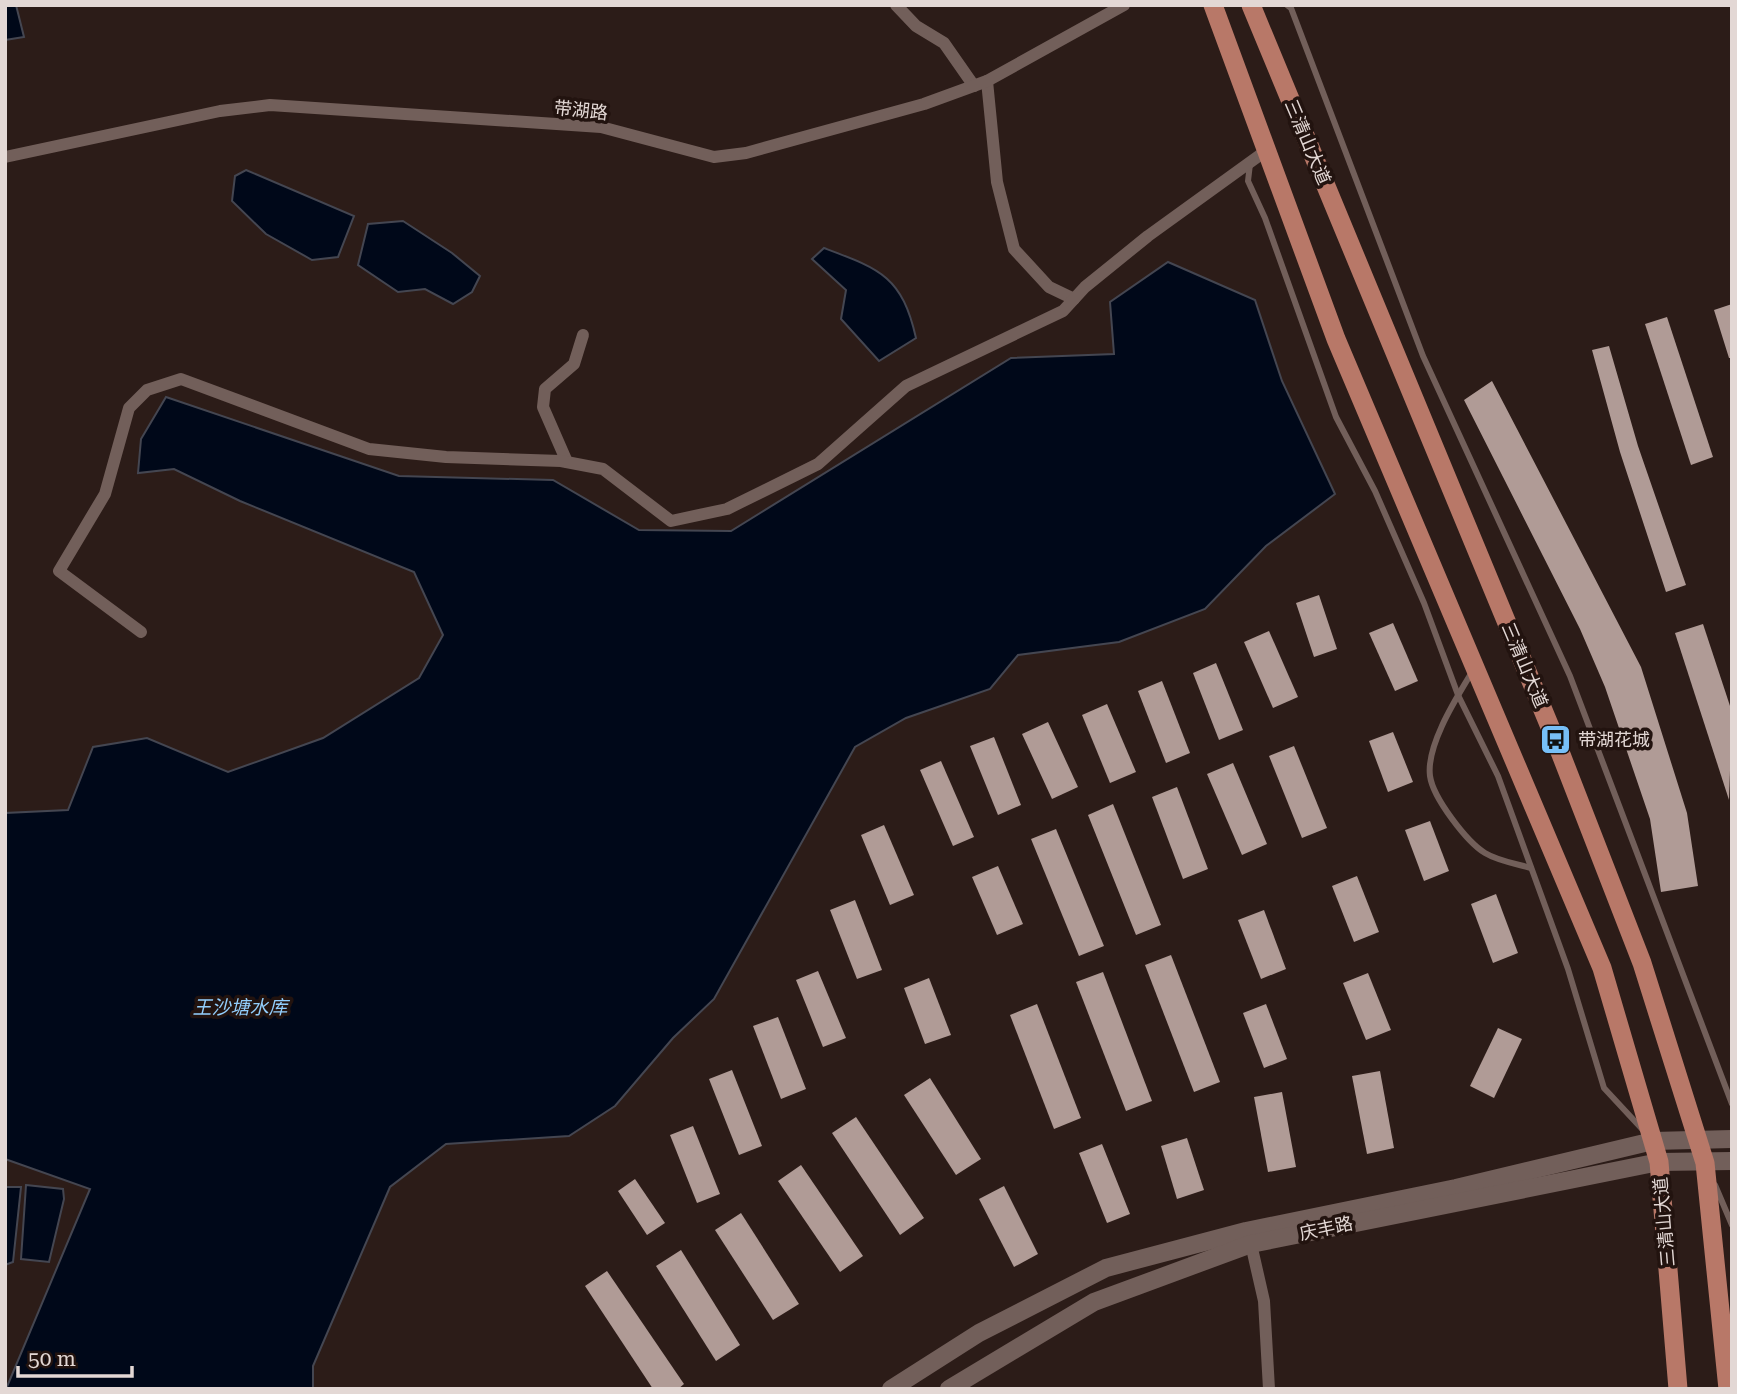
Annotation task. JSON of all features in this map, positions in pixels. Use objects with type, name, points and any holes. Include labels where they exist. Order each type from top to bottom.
[{"type":"highway","name":"三清山大道","points":[[1213,5],[1336,339],[1602,968],[1659,1162],[1678,1389]]},
{"type":"highway","name":"三清山大道","points":[[1251,5],[1560,751],[1642,963],[1705,1163],[1728,1389]]},
{"type":"main road","points":[[891,1389],[979,1333],[1106,1268],[1247,1231],[1456,1188],[1653,1141],[1732,1139]]},
{"type":"main road","name":"庆丰路","points":[[949,1389],[1094,1302],[1251,1244],[1659,1162],[1732,1161]]},
{"type":"street","points":[[896,5],[916,26],[944,43],[974,86]]},
{"type":"street","name":"带湖路","points":[[5,157],[220,111],[270,105],[601,127],[715,157],[746,153],[924,104],[987,81],[1124,5]]},
{"type":"street","points":[[987,81],[997,182],[1014,249],[1049,287],[1074,299]]},
{"type":"street","points":[[141,632],[59,570],[106,494],[128,408],[147,390],[181,379],[369,449],[446,457],[567,462],[603,469],[671,522],[727,509],[818,464],[906,386],[1063,311],[1148,236],[1267,150]]},
{"type":"street","points":[[567,462],[543,407],[545,388],[574,364],[583,335]]},
{"type":"street","points":[[1251,1244],[1264,1301],[1269,1389]]},
{"type":"lane","points":[[1287,5],[1291,8],[1367,203],[1423,356],[1570,676],[1732,1104]]},
{"type":"lane","points":[[1250,162],[1248,181],[1270,229],[1336,417],[1391,529],[1424,603],[1458,695],[1498,776],[1568,970],[1604,1087],[1653,1141]]},
{"type":"lane","points":[[1475,668],[1458,695],[1436,741],[1430,776],[1451,821],[1486,853],[1532,869]]},
{"type":"lane","points":[[1705,1163],[1732,1225]]},
{"type":"water","points":[[5,5],[16,5],[24,37],[5,40]]},
{"type":"water","points":[[246,170],[354,216],[338,257],[312,260],[266,234],[232,201],[235,176]]},
{"type":"water","points":[[403,221],[452,253],[480,276],[472,292],[453,304],[425,289],[398,292],[358,265],[368,224]]},
{"type":"water","points":[[824,248],[860,262],[886,278],[904,301],[916,338],[879,361],[841,319],[846,290],[812,259]]},
{"type":"water","name":"王沙塘水库","points":[[1168,262],[1255,300],[1282,381],[1335,494],[1266,546],[1205,609],[1119,642],[1018,655],[990,689],[906,718],[855,747],[714,999],[673,1038],[615,1106],[569,1136],[446,1144],[390,1187],[313,1366],[313,1389],[6,1389],[90,1189],[5,1159],[5,813],[68,810],[93,747],[147,738],[228,772],[323,738],[419,678],[443,635],[414,572],[240,501],[174,469],[138,473],[141,439],[166,397],[399,476],[553,480],[639,530],[731,531],[1011,358],[1114,354],[1110,302]]},
{"type":"water","points":[[26,1185],[63,1189],[64,1199],[49,1262],[21,1259]]},
{"type":"water","points":[[5,1187],[21,1187],[13,1262],[5,1265]]},
{"type":"building","points":[[1732,304],[1732,358],[1729,358],[1714,310]]},
{"type":"building","points":[[1667,317],[1713,457],[1691,465],[1645,324]]},
{"type":"building","points":[[1609,346],[1638,446],[1686,585],[1666,592],[1620,452],[1592,350]]},
{"type":"building","points":[[1492,381],[1641,667],[1687,813],[1698,886],[1661,892],[1650,819],[1605,687],[1580,629],[1464,400]]},
{"type":"building","points":[[1319,595],[1337,649],[1314,657],[1296,603]]},
{"type":"building","points":[[1393,623],[1418,681],[1395,691],[1369,633]]},
{"type":"building","points":[[1703,624],[1732,712],[1729,800],[1675,633]]},
{"type":"building","points":[[1269,631],[1298,697],[1273,708],[1244,642]]},
{"type":"building","points":[[1216,663],[1243,730],[1219,740],[1193,673]]},
{"type":"building","points":[[1162,681],[1190,753],[1166,763],[1138,691]]},
{"type":"building","points":[[1107,704],[1136,772],[1110,783],[1082,715]]},
{"type":"building","points":[[1048,722],[1078,787],[1052,799],[1022,734]]},
{"type":"building","points":[[1393,732],[1413,782],[1388,792],[1369,741]]},
{"type":"building","points":[[994,737],[1021,805],[998,815],[970,746]]},
{"type":"building","points":[[1294,746],[1327,828],[1302,838],[1269,756]]},
{"type":"building","points":[[941,761],[974,837],[953,846],[920,770]]},
{"type":"building","points":[[1233,763],[1267,844],[1242,855],[1207,774]]},
{"type":"building","points":[[1177,787],[1208,869],[1183,879],[1152,797]]},
{"type":"building","points":[[1113,804],[1161,925],[1136,935],[1088,815]]},
{"type":"building","points":[[1430,821],[1449,871],[1424,881],[1405,830]]},
{"type":"building","points":[[884,825],[914,895],[890,905],[861,835]]},
{"type":"building","points":[[1056,829],[1104,946],[1079,956],[1031,839]]},
{"type":"building","points":[[998,866],[1023,924],[997,935],[972,877]]},
{"type":"building","points":[[1357,876],[1379,932],[1354,942],[1332,886]]},
{"type":"building","points":[[1496,894],[1518,953],[1493,963],[1471,904]]},
{"type":"building","points":[[855,900],[882,970],[857,979],[830,910]]},
{"type":"building","points":[[1264,910],[1286,969],[1261,979],[1238,920]]},
{"type":"building","points":[[1171,955],[1220,1082],[1194,1092],[1145,965]]},
{"type":"building","points":[[818,971],[846,1038],[823,1047],[796,980]]},
{"type":"building","points":[[1103,972],[1152,1101],[1126,1111],[1076,982]]},
{"type":"building","points":[[1368,973],[1391,1030],[1366,1040],[1343,983]]},
{"type":"building","points":[[929,978],[951,1035],[925,1044],[904,988]]},
{"type":"building","points":[[1037,1004],[1081,1118],[1054,1129],[1010,1015]]},
{"type":"building","points":[[1266,1004],[1287,1059],[1264,1068],[1243,1013]]},
{"type":"building","points":[[778,1017],[806,1089],[781,1099],[753,1026]]},
{"type":"building","points":[[1498,1028],[1522,1039],[1494,1098],[1470,1086]]},
{"type":"building","points":[[732,1070],[762,1146],[739,1155],[709,1079]]},
{"type":"building","points":[[1380,1071],[1394,1148],[1367,1154],[1352,1076]]},
{"type":"building","points":[[930,1078],[981,1159],[956,1175],[904,1095]]},
{"type":"building","points":[[1282,1092],[1296,1167],[1268,1172],[1254,1097]]},
{"type":"building","points":[[856,1117],[924,1218],[900,1235],[832,1133]]},
{"type":"building","points":[[693,1126],[720,1194],[697,1203],[670,1135]]},
{"type":"building","points":[[1187,1138],[1204,1190],[1177,1199],[1161,1146]]},
{"type":"building","points":[[1102,1144],[1130,1214],[1107,1223],[1079,1153]]},
{"type":"building","points":[[801,1165],[863,1256],[840,1272],[778,1181]]},
{"type":"building","points":[[635,1179],[665,1223],[647,1235],[618,1191]]},
{"type":"building","points":[[1004,1186],[1038,1254],[1014,1267],[979,1199]]},
{"type":"building","points":[[741,1213],[799,1304],[773,1320],[715,1230]]},
{"type":"building","points":[[681,1250],[740,1345],[716,1361],[656,1266]]},
{"type":"building","points":[[607,1271],[684,1384],[678,1389],[653,1389],[585,1286]]},
{"type":"place","name":"带湖花城","points":[[1555,739]]}]
